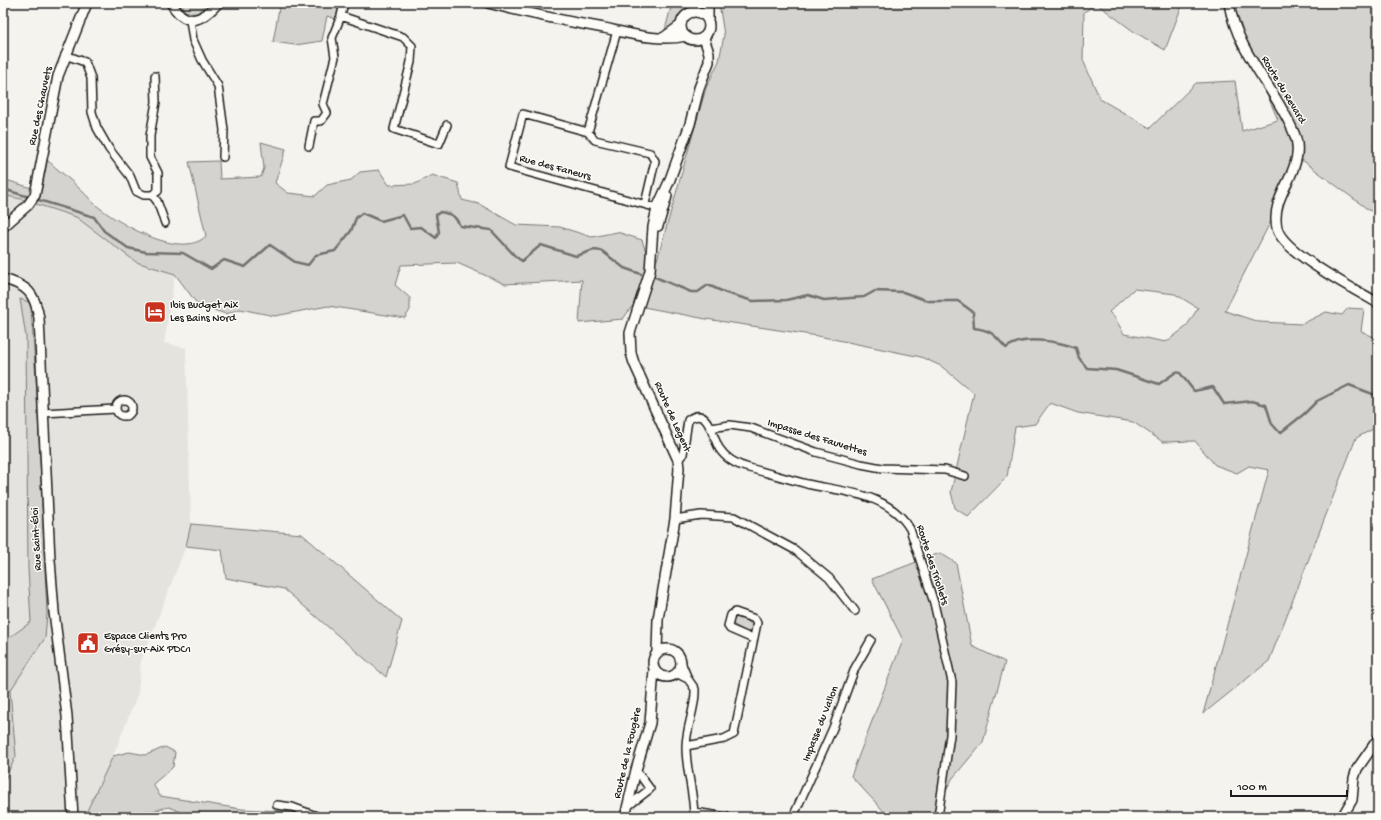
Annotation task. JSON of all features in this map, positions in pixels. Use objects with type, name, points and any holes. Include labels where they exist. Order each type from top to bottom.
[{"type":"main road","name":"Rue des Chauvets","points":[[3,227],[33,198],[55,88],[65,55],[87,3]]},
{"type":"main road","points":[[171,3],[182,17],[190,20],[205,16],[218,3]]},
{"type":"main road","points":[[488,3],[554,19],[653,38],[675,39],[686,36],[700,39],[709,31],[708,3]]},
{"type":"main road","points":[[695,12],[699,3]]},
{"type":"main road","name":"Route du Revard","points":[[1229,3],[1232,21],[1242,44],[1286,115],[1297,141],[1297,159],[1276,211],[1277,230],[1281,237],[1294,251],[1378,303]]},
{"type":"main road","points":[[663,38],[681,26],[685,16],[695,12],[705,16],[708,20]]},
{"type":"main road","points":[[681,26],[681,30],[686,36]]},
{"type":"main road","name":"Route de Legent","points":[[657,652],[659,631],[658,619],[675,519],[680,468],[678,460],[631,353],[630,333],[650,271],[652,241],[660,209],[690,124],[699,88],[706,69],[706,62],[700,39]]},
{"type":"main road","name":"Rue Saint-Éloi","points":[[3,279],[18,282],[25,287],[37,304],[52,582],[67,716],[73,817]]},
{"type":"main road","points":[[659,631],[672,650],[678,654],[681,662],[676,673],[666,677],[660,675],[654,669],[653,660],[657,652],[664,649],[672,650]]},
{"type":"main road","name":"Route de la Fougère","points":[[625,817],[636,770],[648,731],[654,695],[654,669]]},
{"type":"main road","name":"Route de la Fougère","points":[[654,695],[666,677]]},
{"type":"main road","points":[[1342,817],[1352,800],[1354,778],[1357,769],[1378,739]]},
{"type":"street","points":[[309,146],[314,121],[321,120],[327,112],[323,104],[335,58],[332,38],[341,16],[344,3]]},
{"type":"street","points":[[341,16],[403,37],[412,46],[411,62],[394,129],[439,144],[447,124]]},
{"type":"street","points":[[190,20],[193,40],[202,60],[218,86],[224,130],[223,157]]},
{"type":"street","points":[[588,132],[617,31]]},
{"type":"street","points":[[65,55],[85,62],[91,78],[92,112],[97,128],[109,149],[130,176],[136,191],[144,195],[152,195],[158,191],[159,184],[158,173],[150,157],[150,136],[156,102],[155,76]]},
{"type":"street","name":"Rue des Faneurs","points":[[645,204],[655,161],[650,153],[595,140],[588,132],[523,114],[509,167],[660,209]]},
{"type":"street","points":[[152,195],[157,201],[165,223]]},
{"type":"street","points":[[43,413],[116,409]]},
{"type":"street","name":"Route des Triollets","points":[[678,460],[683,454],[688,420],[696,416],[701,416],[707,420],[719,448],[724,455],[738,464],[875,500],[898,513],[910,528],[934,603],[952,682],[950,735],[938,817]]},
{"type":"street","name":"Impasse des Fauvettes","points":[[711,428],[730,425],[751,428],[816,452],[882,468],[945,470],[965,476]]},
{"type":"street","points":[[675,519],[701,515],[734,517],[795,550],[829,578],[855,612]]},
{"type":"street","points":[[686,746],[724,739],[734,734],[757,623],[755,620],[734,612],[731,615],[728,626],[730,629],[753,639]]},
{"type":"street","name":"Impasse du Vallon","points":[[793,817],[833,728],[855,668],[871,640]]},
{"type":"street","points":[[681,662],[688,679],[695,689],[687,731],[686,746],[694,814],[727,817]]},
{"type":"street","points":[[676,673],[688,679]]},
{"type":"street","points":[[628,806],[650,789],[636,770]]},
{"type":"street","points":[[277,805],[292,807],[319,817]]},
{"type":"shaded area","points":[[179,3],[208,3],[196,14],[185,11]]},
{"type":"shaded area","points":[[280,3],[339,3],[336,19],[327,16],[322,41],[295,45],[273,42]]},
{"type":"shaded area","points":[[672,3],[695,3],[674,24],[665,30]]},
{"type":"shaded area","points":[[719,3],[1183,3],[1165,50],[1133,31],[1097,4],[1084,12],[1083,60],[1100,99],[1150,128],[1196,83],[1235,81],[1242,131],[1278,120],[1228,3],[1378,3],[1378,206],[1370,211],[1302,160],[1225,311],[1259,322],[1302,324],[1326,312],[1342,315],[1348,308],[1364,309],[1361,331],[1378,339],[1378,432],[1373,429],[1356,438],[1269,661],[1203,714],[1269,470],[1249,466],[1237,473],[1215,465],[1195,441],[1163,442],[1133,422],[1078,413],[1050,403],[1035,424],[1015,427],[1007,477],[968,517],[955,508],[951,492],[974,393],[941,366],[921,357],[818,336],[706,319],[633,305],[623,319],[579,323],[582,280],[505,284],[457,263],[401,265],[395,285],[410,298],[410,310],[405,318],[328,306],[275,316],[240,309],[226,314],[198,305],[175,274],[136,262],[76,217],[21,199],[3,195],[3,179],[41,191],[47,160],[84,192],[98,207],[137,231],[152,238],[168,242],[182,244],[195,242],[206,236],[189,162],[219,161],[220,179],[261,177],[264,168],[261,142],[286,149],[275,183],[288,193],[315,196],[327,185],[351,180],[360,172],[379,170],[389,185],[415,184],[432,175],[458,183],[462,200],[479,204],[516,225],[560,227],[592,237],[617,232],[642,240],[648,258],[657,260],[706,88],[719,61],[724,35]],"holes":[[[1134,289],[1175,294],[1198,308],[1186,327],[1166,342],[1124,334],[1115,318],[1109,312]]]},
{"type":"shaded area","points":[[3,195],[21,199],[76,217],[136,262],[175,274],[164,343],[186,348],[191,524],[186,546],[141,661],[138,693],[113,756],[84,817],[65,814],[65,817],[3,817]]},
{"type":"shaded area","points":[[20,299],[29,302],[31,309],[37,393],[47,614],[45,638],[10,691],[16,756],[3,783],[3,642],[31,622],[28,568],[26,337]]},
{"type":"shaded area","points":[[191,524],[302,534],[402,621],[386,677],[284,589],[226,578],[222,550],[186,546]]},
{"type":"shaded area","points":[[940,553],[956,563],[972,646],[1005,662],[983,742],[952,779],[933,817],[889,817],[851,776],[903,640],[872,579]]},
{"type":"shaded area","points":[[738,616],[752,624],[751,631],[747,632],[734,625],[733,621]]},
{"type":"shaded area","points":[[165,747],[175,752],[173,767],[153,784],[160,796],[241,809],[303,812],[305,817],[192,817],[169,807],[152,811],[129,812],[126,817],[84,817],[113,756],[129,752],[146,755]]},
{"type":"waterway","points":[[3,189],[94,217],[104,231],[128,248],[146,252],[183,253],[211,269],[224,260],[245,267],[270,245],[295,262],[308,265],[316,255],[335,251],[351,231],[356,218],[362,213],[381,221],[403,215],[410,228],[421,227],[436,238],[439,232],[436,215],[440,212],[447,213],[452,216],[456,219],[460,226],[491,230],[516,257],[522,261],[541,245],[576,256],[594,250],[602,251],[624,268],[641,274]]},
{"type":"waterway","points":[[655,277],[691,292],[698,292],[708,285],[726,293],[753,301],[786,300],[808,295],[824,300],[864,297],[875,291],[903,292],[928,301],[958,301],[973,312],[974,328],[989,332],[1006,348],[1013,344],[1030,340],[1060,343],[1076,348],[1079,358],[1087,368],[1116,370],[1159,384],[1176,372],[1180,373],[1194,391],[1213,387],[1224,404],[1252,401],[1266,405],[1272,424],[1280,433],[1304,414],[1317,401],[1349,385],[1378,396]]},
{"type":"place","name":"Ibis Budget Aix Les Bains Nord","points":[[155,312]]},
{"type":"place","name":"Espace Clients Pro Grésy-sur-Aix PDC1","points":[[88,643]]}]
